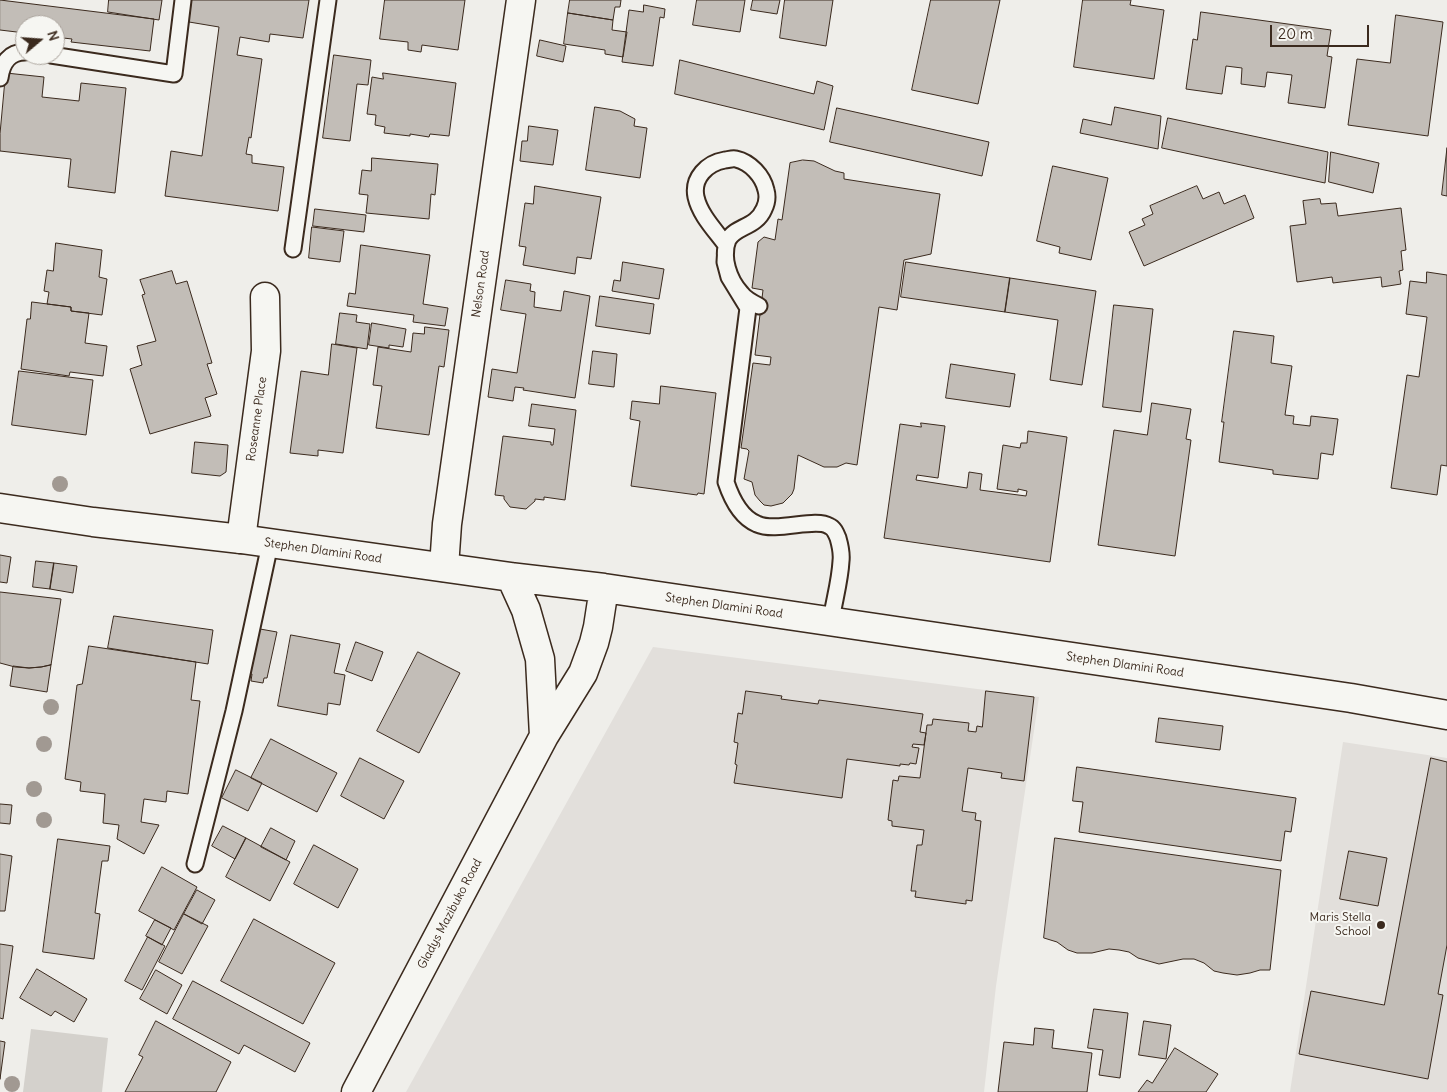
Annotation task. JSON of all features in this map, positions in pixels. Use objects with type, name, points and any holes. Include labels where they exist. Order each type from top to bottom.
[{"type":"street","name":"Nelson Road","points":[[444,567],[447,524],[521,0]]},
{"type":"street","name":"Roseanne Place","points":[[241,539],[266,351],[265,297]]},
{"type":"street","name":"Stephen Dlamini Road","points":[[0,508],[93,522],[241,539],[511,577],[604,588],[1351,698],[1447,716]]},
{"type":"street","points":[[511,577],[526,610],[540,659],[544,736]]},
{"type":"street","name":"Gladys Mazibuko Road","points":[[356,1092],[544,736],[583,673],[596,635],[604,588]]},
{"type":"lane","points":[[65,57],[174,74],[183,0]]},
{"type":"lane","points":[[293,249],[328,0]]},
{"type":"lane","points":[[0,78],[1,67],[5,60],[15,54]]},
{"type":"lane","points":[[759,306],[742,295],[730,277],[726,262],[726,250],[728,240],[735,232],[760,217],[767,203],[766,190],[755,170],[747,164],[735,159],[718,161],[708,166],[700,174],[696,183],[696,195],[700,210],[726,245],[725,262],[729,277],[748,308],[726,482],[731,496],[743,514],[756,524],[766,527],[783,527],[818,523],[828,525],[835,532],[839,542],[841,559],[831,622]]},
{"type":"lane","points":[[195,864],[234,711],[270,544]]},
{"type":"shaded area","points":[[653,647],[1039,697],[996,986],[984,1092],[406,1092]]},
{"type":"shaded area","name":"Maris Stella School","points":[[1343,742],[1447,758],[1447,1092],[1290,1092]]},
{"type":"shaded area","points":[[31,1029],[108,1038],[102,1092],[23,1092]]},
{"type":"building","points":[[0,0],[154,19],[150,51],[71,42],[72,39],[65,38],[65,15],[15,15],[15,32],[0,30]]},
{"type":"building","points":[[109,0],[162,0],[159,20],[108,12]]},
{"type":"building","points":[[192,0],[309,0],[303,38],[270,34],[269,42],[240,37],[237,55],[262,59],[251,138],[249,137],[246,154],[252,155],[252,163],[284,167],[278,211],[165,196],[171,151],[202,156],[219,27],[189,22]]},
{"type":"building","points":[[385,0],[465,0],[458,50],[422,45],[421,52],[408,50],[408,42],[380,39]]},
{"type":"building","points":[[570,0],[621,0],[620,7],[615,7],[613,20],[568,13]]},
{"type":"building","points":[[697,0],[745,0],[740,32],[693,25]]},
{"type":"building","points":[[753,0],[780,0],[777,14],[751,10]]},
{"type":"building","points":[[785,0],[833,0],[826,46],[780,38]]},
{"type":"building","points":[[931,0],[1000,0],[978,104],[912,90]]},
{"type":"building","points":[[1083,0],[1131,0],[1130,5],[1164,10],[1154,79],[1074,67]]},
{"type":"building","points":[[644,5],[665,9],[664,18],[660,17],[653,66],[622,62],[629,10],[643,12]]},
{"type":"building","points":[[1201,12],[1331,30],[1327,56],[1332,57],[1325,108],[1288,103],[1292,75],[1267,72],[1265,87],[1241,84],[1242,68],[1226,66],[1222,94],[1186,89],[1193,39],[1197,40]]},
{"type":"building","points":[[568,13],[613,20],[612,30],[627,32],[623,57],[605,54],[605,50],[564,44]]},
{"type":"building","points":[[1396,15],[1443,22],[1428,136],[1348,125],[1357,59],[1390,63]]},
{"type":"building","points":[[540,40],[566,46],[563,62],[537,56]]},
{"type":"building","points":[[334,55],[371,60],[368,85],[357,84],[350,141],[323,138]]},
{"type":"building","points":[[680,60],[814,94],[817,81],[833,86],[824,130],[675,94]]},
{"type":"building","points":[[6,73],[44,77],[42,97],[79,101],[81,83],[126,88],[115,193],[68,187],[71,159],[0,151]]},
{"type":"building","points":[[383,73],[456,83],[449,136],[430,134],[429,137],[384,133],[385,127],[375,125],[376,115],[367,114],[372,77],[383,79]]},
{"type":"building","points":[[595,107],[620,111],[635,119],[634,126],[647,128],[640,178],[586,170]]},
{"type":"building","points":[[1115,107],[1161,116],[1158,149],[1080,133],[1083,119],[1111,125]]},
{"type":"building","points":[[837,108],[989,142],[982,176],[830,142]]},
{"type":"building","points":[[1168,118],[1328,152],[1325,183],[1162,148]]},
{"type":"building","points":[[529,126],[558,130],[553,165],[520,161],[522,141],[527,141]]},
{"type":"building","points":[[1447,148],[1447,196],[1442,195]]},
{"type":"building","points":[[1331,152],[1379,163],[1373,193],[1329,182]]},
{"type":"building","points":[[372,158],[438,164],[435,195],[431,194],[429,219],[366,213],[368,195],[359,194],[362,170],[371,171]]},
{"type":"building","points":[[803,160],[814,161],[844,173],[844,179],[940,194],[931,254],[904,260],[897,310],[879,307],[857,465],[846,463],[837,467],[824,467],[798,455],[792,494],[783,503],[771,506],[764,505],[760,501],[755,495],[752,482],[744,479],[749,451],[741,448],[753,363],[770,365],[771,357],[755,355],[763,290],[752,288],[758,242],[764,237],[775,240],[778,219],[782,220],[790,163]]},
{"type":"building","points":[[1053,166],[1108,178],[1091,260],[1059,253],[1060,247],[1037,241]]},
{"type":"building","points":[[535,186],[601,197],[591,259],[577,257],[575,274],[523,265],[526,247],[519,246],[525,203],[533,204]]},
{"type":"building","points":[[1197,186],[1203,199],[1219,192],[1224,204],[1245,195],[1254,218],[1144,266],[1129,232],[1145,225],[1142,219],[1153,214],[1150,206]]},
{"type":"building","points":[[1320,199],[1321,204],[1336,203],[1338,216],[1401,208],[1406,250],[1401,251],[1403,270],[1399,271],[1401,284],[1382,287],[1381,277],[1333,283],[1332,277],[1297,282],[1290,226],[1306,224],[1303,201]]},
{"type":"building","points":[[315,209],[366,215],[364,232],[313,226]]},
{"type":"building","points":[[312,227],[344,231],[340,262],[309,258]]},
{"type":"building","points":[[56,243],[102,250],[99,277],[107,279],[102,315],[71,311],[71,307],[47,304],[49,292],[44,291],[47,270],[53,271]]},
{"type":"building","points":[[361,245],[430,255],[423,304],[448,308],[445,326],[413,322],[414,315],[347,306],[349,293],[355,294]]},
{"type":"building","points":[[623,262],[664,269],[659,299],[612,291],[614,280],[620,281]]},
{"type":"building","points":[[906,262],[1010,278],[1005,312],[901,297]]},
{"type":"building","points":[[172,271],[176,284],[187,281],[212,363],[207,364],[217,394],[205,398],[211,416],[150,434],[130,369],[142,365],[137,346],[156,341],[142,295],[145,294],[140,280]]},
{"type":"building","points":[[1427,272],[1447,275],[1447,466],[1441,465],[1437,495],[1391,488],[1407,375],[1419,377],[1427,317],[1406,314],[1410,281],[1426,283]]},
{"type":"building","points":[[1010,278],[1096,291],[1082,385],[1050,380],[1058,320],[1005,312]]},
{"type":"building","points":[[506,280],[531,284],[530,291],[535,292],[534,307],[561,311],[564,291],[590,296],[575,398],[523,390],[524,388],[515,387],[513,401],[488,397],[492,369],[517,373],[526,314],[501,310]]},
{"type":"building","points":[[600,296],[654,304],[650,334],[596,326]]},
{"type":"building","points":[[32,302],[71,307],[71,311],[89,313],[85,343],[107,346],[103,376],[70,372],[69,376],[21,369],[27,319],[30,319]]},
{"type":"building","points":[[1114,305],[1153,309],[1141,412],[1103,407]]},
{"type":"building","points":[[340,313],[357,315],[356,322],[370,324],[367,349],[336,344]]},
{"type":"building","points":[[372,323],[406,329],[403,347],[389,345],[389,348],[369,345]]},
{"type":"building","points":[[425,327],[449,330],[444,367],[439,366],[429,435],[376,428],[382,386],[373,385],[378,347],[411,352],[413,333],[424,334]]},
{"type":"building","points":[[1234,331],[1274,336],[1271,363],[1292,366],[1285,415],[1294,416],[1293,424],[1310,426],[1311,416],[1338,419],[1333,455],[1321,453],[1318,479],[1273,474],[1273,470],[1219,462],[1224,422],[1222,422]]},
{"type":"building","points":[[332,344],[357,348],[343,453],[318,450],[318,456],[290,453],[301,371],[328,375]]},
{"type":"building","points":[[593,351],[617,354],[614,387],[589,384]]},
{"type":"building","points":[[951,364],[1015,374],[1010,407],[946,398]]},
{"type":"building","points":[[19,371],[93,380],[86,435],[12,425]]},
{"type":"building","points":[[661,386],[716,393],[704,494],[698,493],[697,495],[631,486],[640,421],[630,419],[632,401],[659,404]]},
{"type":"building","points":[[1152,403],[1191,409],[1186,439],[1191,440],[1175,556],[1098,545],[1114,430],[1147,435]]},
{"type":"building","points":[[532,404],[576,410],[565,500],[544,497],[544,500],[535,499],[526,509],[510,507],[504,496],[495,495],[503,436],[551,442],[551,445],[553,445],[555,429],[529,426]]},
{"type":"building","points":[[921,423],[945,426],[938,478],[917,475],[916,480],[967,488],[969,472],[982,474],[980,490],[1026,496],[1027,491],[1018,489],[1018,492],[997,489],[1003,445],[1020,448],[1021,443],[1027,443],[1028,431],[1067,437],[1050,562],[884,538],[900,424],[921,427]]},
{"type":"building","points":[[195,442],[228,445],[226,472],[220,476],[192,473]]},
{"type":"building","points":[[0,555],[11,557],[7,583],[0,582]]},
{"type":"building","points":[[36,561],[54,563],[50,589],[33,587]]},
{"type":"building","points":[[54,563],[77,566],[73,593],[50,589]]},
{"type":"building","points":[[0,592],[61,599],[51,665],[29,668],[0,663]]},
{"type":"building","points":[[114,616],[213,630],[208,664],[108,648]]},
{"type":"building","points":[[260,629],[277,632],[267,678],[264,678],[263,683],[251,681],[252,674],[250,674]]},
{"type":"building","points":[[291,635],[340,644],[334,673],[345,675],[340,705],[328,703],[327,715],[278,706]]},
{"type":"building","points":[[356,642],[383,652],[372,681],[346,671]]},
{"type":"building","points":[[89,646],[196,662],[191,700],[200,701],[188,794],[167,791],[166,802],[144,799],[141,822],[159,825],[144,854],[117,839],[119,825],[103,823],[105,794],[80,791],[81,782],[65,779],[77,685],[82,684]]},
{"type":"building","points":[[418,652],[460,673],[419,753],[377,731]]},
{"type":"building","points":[[51,665],[47,692],[10,686],[13,666],[29,668]]},
{"type":"building","points":[[746,691],[782,696],[781,699],[818,704],[819,700],[923,714],[920,732],[926,733],[924,745],[913,744],[912,747],[919,748],[916,764],[900,764],[900,766],[847,759],[842,798],[734,783],[738,743],[734,742],[738,713],[742,714]]},
{"type":"building","points":[[986,691],[1034,697],[1024,781],[1001,778],[1002,773],[968,768],[962,811],[976,813],[975,820],[981,821],[972,901],[966,900],[966,904],[915,897],[916,891],[911,891],[917,845],[922,845],[924,830],[892,826],[892,821],[888,820],[893,780],[898,781],[899,776],[920,778],[927,725],[932,725],[933,719],[969,723],[968,731],[976,732],[977,726],[982,727]]},
{"type":"building","points":[[1159,718],[1223,726],[1220,750],[1156,742]]},
{"type":"building","points":[[271,739],[337,773],[317,812],[251,778]]},
{"type":"building","points":[[360,758],[404,781],[384,819],[341,796]]},
{"type":"building","points":[[1431,758],[1447,762],[1447,945],[1438,994],[1443,995],[1428,1079],[1299,1054],[1311,991],[1384,1005]]},
{"type":"building","points":[[1077,767],[1296,798],[1291,832],[1285,831],[1281,861],[1079,832],[1083,802],[1073,801]]},
{"type":"building","points":[[236,770],[262,783],[248,811],[222,798]]},
{"type":"building","points":[[0,804],[12,805],[10,824],[0,823]]},
{"type":"building","points":[[223,826],[246,838],[235,859],[212,846]]},
{"type":"building","points":[[271,828],[295,841],[286,860],[261,847]]},
{"type":"building","points":[[246,838],[290,862],[270,901],[226,877]]},
{"type":"building","points":[[1055,838],[1281,870],[1270,970],[1237,975],[1214,971],[1204,963],[1194,959],[1183,959],[1159,964],[1119,950],[1109,949],[1092,953],[1077,953],[1068,950],[1057,942],[1044,938]]},
{"type":"building","points":[[58,839],[110,846],[108,861],[102,861],[95,913],[100,914],[94,959],[43,952]]},
{"type":"building","points":[[314,845],[358,869],[338,908],[294,884]]},
{"type":"building","points":[[1349,851],[1387,858],[1378,906],[1340,899]]},
{"type":"building","points":[[0,854],[12,856],[5,911],[0,911]]},
{"type":"building","points":[[162,867],[197,887],[174,930],[139,911]]},
{"type":"building","points":[[197,890],[215,900],[202,924],[184,914]]},
{"type":"building","points":[[184,914],[208,926],[182,974],[159,962]]},
{"type":"building","points":[[254,919],[335,963],[303,1024],[221,981]]},
{"type":"building","points":[[155,920],[171,928],[162,945],[146,936]]},
{"type":"building","points":[[148,937],[165,946],[142,990],[125,981]]},
{"type":"building","points":[[0,944],[13,946],[3,1019],[0,1018]]},
{"type":"building","points":[[37,969],[87,999],[74,1022],[55,1011],[51,1016],[20,998]]},
{"type":"building","points":[[156,970],[182,985],[167,1014],[140,999]]},
{"type":"building","points":[[193,981],[310,1043],[295,1072],[244,1045],[239,1054],[173,1019]]},
{"type":"building","points":[[1094,1009],[1128,1013],[1120,1078],[1099,1075],[1103,1050],[1088,1048]]},
{"type":"building","points":[[156,1021],[231,1062],[216,1092],[125,1092],[143,1057],[139,1055]]},
{"type":"building","points":[[1144,1021],[1171,1025],[1166,1059],[1139,1055]]},
{"type":"building","points":[[1035,1028],[1054,1030],[1052,1048],[1092,1053],[1087,1092],[998,1092],[1004,1042],[1033,1045]]},
{"type":"building","points":[[0,1041],[5,1042],[0,1079]]},
{"type":"building","points":[[1175,1048],[1218,1074],[1206,1092],[1138,1092],[1147,1080],[1152,1083]]},
{"type":"place","name":"Maris Stella School","points":[[1381,925]]}]
